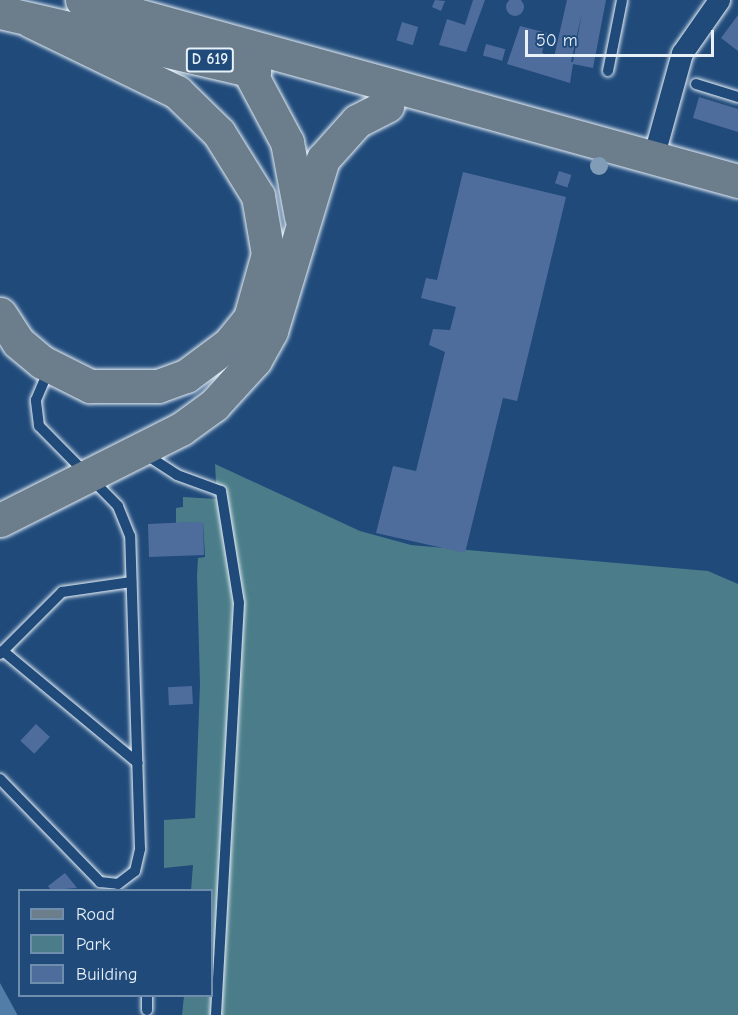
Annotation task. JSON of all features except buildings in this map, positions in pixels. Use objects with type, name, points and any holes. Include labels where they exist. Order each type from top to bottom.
[{"type":"main road","name":"D 619","points":[[82,0],[133,9],[214,38],[420,92],[455,107],[738,181]]},
{"type":"main road","name":"D 619","points":[[15,17],[248,69],[387,106],[455,107]]},
{"type":"main road","points":[[0,314],[18,342],[50,366],[90,386],[132,390],[186,376],[229,344],[250,318],[268,254],[258,196],[232,152],[202,116],[177,92],[127,63],[15,17]]},
{"type":"main road","points":[[214,38],[248,69],[287,142],[301,217]]},
{"type":"main road","points":[[0,520],[140,451],[214,405],[255,360],[290,278],[301,217],[322,159],[357,121],[387,106]]},
{"type":"street","points":[[653,158],[682,52],[719,0]]},
{"type":"lane","points":[[608,71],[622,0]]},
{"type":"lane","points":[[696,84],[738,97]]},
{"type":"lane","points":[[0,779],[100,882],[119,887],[135,872],[140,849],[138,763],[131,582],[126,526],[118,506],[39,426],[36,400],[50,366]]},
{"type":"lane","points":[[140,451],[177,475],[220,490],[239,603],[216,1015]]},
{"type":"lane","points":[[131,582],[62,592],[2,652],[138,763]]},
{"type":"lane","points":[[147,997],[147,1010]]},
{"type":"green space","points":[[215,464],[360,531],[411,545],[708,571],[738,584],[738,1015],[182,1015],[184,997],[213,997],[213,889],[191,889],[193,865],[164,868],[164,820],[195,818],[200,684],[197,576],[198,558],[205,557],[203,522],[176,523],[176,508],[183,507],[183,497],[217,499]]},
{"type":"water","points":[[0,983],[17,1014],[17,1015],[0,1015]]}]
